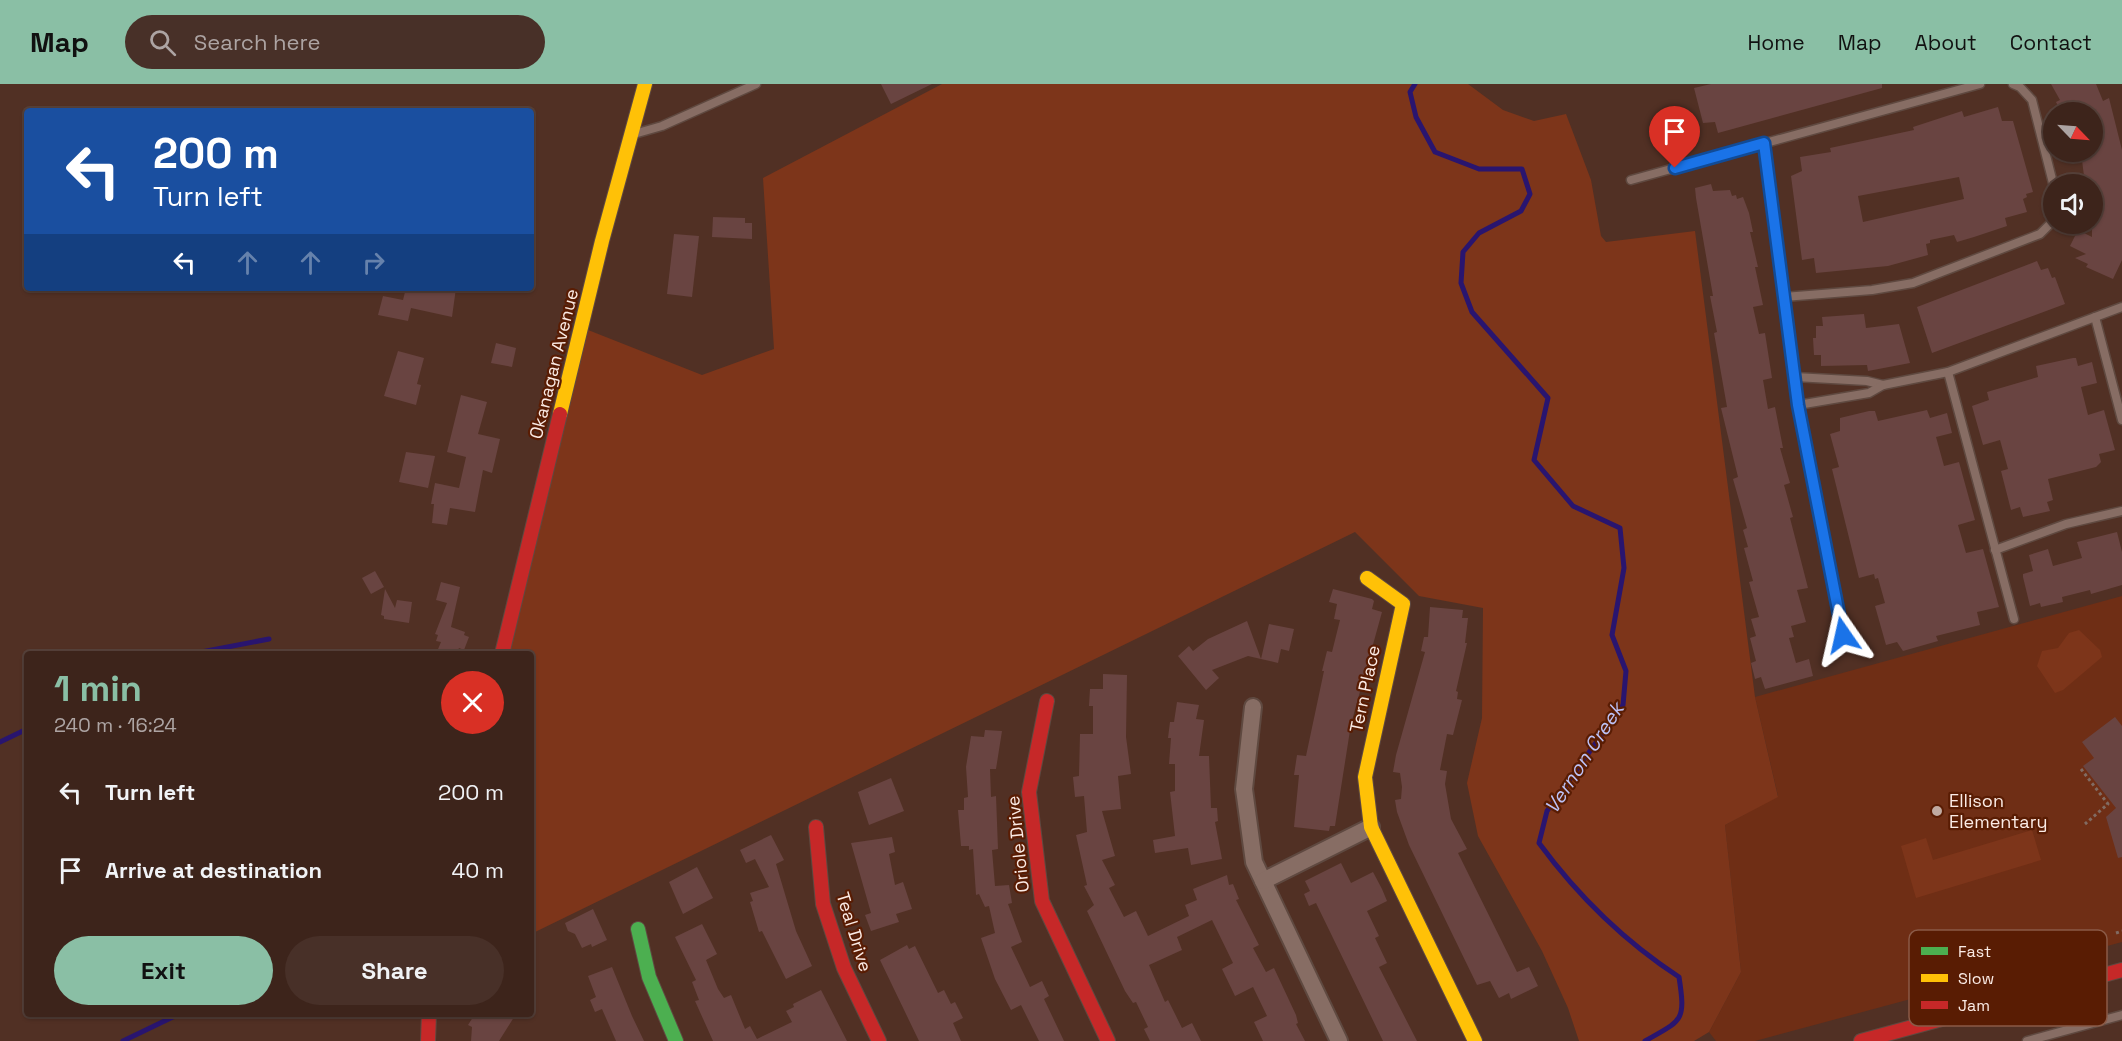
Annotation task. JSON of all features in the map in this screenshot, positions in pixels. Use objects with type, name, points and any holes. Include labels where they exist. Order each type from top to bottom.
[{"type":"street","name":"Okanagan Avenue","points":[[503,651],[599,252],[645,84]]},
{"type":"street","name":"Tern Place","points":[[1367,578],[1403,604],[1365,777],[1371,827],[1475,1041]]},
{"type":"street","name":"Oriole Drive","points":[[1047,702],[1029,792],[1042,901],[1108,1041]]},
{"type":"street","points":[[1253,707],[1244,789],[1254,862],[1339,1041]]},
{"type":"street","name":"Teal Drive","points":[[816,827],[824,904],[844,968],[879,1041]]},
{"type":"street","points":[[1263,881],[1371,827]]},
{"type":"street","points":[[638,929],[649,976],[676,1041]]},
{"type":"street","points":[[2107,974],[2122,970]]},
{"type":"street","points":[[428,1041],[429,1017]]},
{"type":"street","points":[[1861,1041],[1916,1026]]},
{"type":"lane","points":[[631,135],[662,126],[756,84]]},
{"type":"lane","points":[[1631,180],[1980,84]]},
{"type":"lane","points":[[2013,84],[2020,87],[2032,100],[2051,174]]},
{"type":"lane","points":[[1764,143],[1798,405],[1843,635]]},
{"type":"lane","points":[[1784,297],[1872,290],[1913,283],[2043,231]]},
{"type":"lane","points":[[1798,405],[1869,393],[1883,385],[1948,372],[2122,307]]},
{"type":"lane","points":[[2095,317],[2122,420]]},
{"type":"lane","points":[[1948,372],[2014,619]]},
{"type":"lane","points":[[1795,377],[1845,382],[1867,381],[1883,385]]},
{"type":"lane","points":[[1995,550],[2066,524],[2122,511]]},
{"type":"lane","points":[[2107,1019],[2122,1015]]},
{"type":"lane","points":[[2026,1041],[2081,1026]]},
{"type":"path","points":[[2081,769],[2108,804],[2085,824]]},
{"type":"path","points":[[2116,933],[2122,932]]},
{"type":"shaded area","points":[[942,84],[1468,84],[1503,110],[1534,121],[1566,114],[1591,180],[1601,236],[1606,242],[1695,231],[1755,697],[1778,797],[1725,825],[1741,972],[1709,1032],[1694,1041],[1579,1041],[1568,1008],[1542,951],[1478,836],[1467,783],[1482,718],[1483,608],[1419,596],[1355,532],[534,933],[534,651],[504,651],[583,328],[702,375],[774,349],[763,178]]},
{"type":"shaded area","name":"Ellison Elementary","points":[[2122,596],[2122,942],[2107,946],[2107,930],[1909,930],[1909,999],[1755,1041],[1716,1041],[1709,1032],[1741,972],[1725,825],[1778,796],[1755,697]]},
{"type":"shaded area","points":[[2079,630],[2100,650],[2102,657],[2063,690],[2055,693],[2037,666],[2042,651],[2058,648],[2069,633]]},
{"type":"shaded area","points":[[2032,830],[2041,860],[1916,898],[1901,846],[1926,838],[1933,860]]},
{"type":"building","points":[[881,84],[932,84],[891,104]]},
{"type":"building","points":[[1711,84],[1882,84],[1882,88],[1718,133],[1715,122],[1703,123],[1694,88]]},
{"type":"building","points":[[2051,84],[2096,84],[2103,101],[2109,98],[2122,150],[2122,260],[2113,279],[2086,267],[2088,264],[2075,258],[2086,254],[2070,246],[2076,234],[2086,234],[2092,237],[2092,234],[2103,234],[2103,174],[2084,174],[2082,162],[2103,162],[2103,102],[2056,102],[2060,100]]},
{"type":"building","points":[[1998,107],[2002,121],[2013,121],[2033,192],[2026,194],[2027,197],[2023,199],[2027,212],[2005,218],[2007,226],[1957,242],[1954,235],[1930,240],[1930,243],[1926,244],[1928,255],[1888,266],[1816,273],[1814,258],[1802,260],[1791,176],[1802,171],[1800,157],[1831,152],[1830,148],[1914,130],[1913,127],[1962,111],[1964,117]],"holes":[[[1959,177],[1964,199],[1863,222],[1858,196]]]},
{"type":"building","points":[[1711,184],[1713,191],[1730,190],[1732,196],[1736,195],[1737,199],[1743,197],[1749,213],[1753,232],[1750,232],[1758,267],[1755,267],[1763,305],[1753,307],[1759,334],[1765,333],[1772,378],[1763,380],[1768,409],[1775,407],[1783,448],[1780,448],[1790,483],[1784,485],[1793,517],[1790,518],[1808,588],[1797,590],[1806,622],[1791,626],[1794,637],[1789,638],[1796,663],[1809,659],[1813,676],[1765,689],[1761,677],[1755,679],[1751,663],[1756,661],[1750,638],[1756,636],[1751,619],[1759,617],[1749,582],[1753,581],[1744,548],[1748,547],[1743,530],[1747,528],[1733,479],[1738,477],[1721,408],[1727,407],[1714,333],[1717,332],[1710,296],[1713,296],[1696,198],[1695,188]]},
{"type":"building","points":[[713,217],[745,218],[745,223],[752,223],[752,239],[712,237]]},
{"type":"building","points":[[674,234],[699,236],[692,297],[667,294]]},
{"type":"building","points":[[2037,261],[2041,270],[2048,268],[2052,278],[2055,277],[2065,304],[1932,353],[1917,307]]},
{"type":"building","points":[[405,291],[439,293],[439,291],[456,291],[452,317],[411,308],[408,321],[378,315],[383,296],[403,300]]},
{"type":"building","points":[[1864,314],[1866,328],[1899,324],[1910,363],[1868,371],[1867,365],[1821,366],[1821,355],[1814,355],[1813,338],[1816,338],[1816,326],[1823,326],[1822,317]]},
{"type":"building","points":[[496,343],[516,348],[512,367],[491,363]]},
{"type":"building","points":[[398,351],[424,358],[417,384],[421,385],[416,405],[384,396]]},
{"type":"building","points":[[2076,358],[2078,366],[2092,362],[2097,383],[2081,387],[2088,415],[2104,410],[2115,450],[2099,454],[2101,462],[2096,467],[2048,479],[2053,500],[2047,502],[2050,511],[2023,517],[2020,507],[2011,510],[2001,471],[2008,469],[2000,440],[1983,445],[1972,406],[1989,400],[1987,392],[2038,377],[2036,366]]},
{"type":"building","points":[[461,395],[487,402],[478,434],[500,439],[492,473],[483,470],[475,512],[450,508],[447,525],[432,523],[434,504],[431,504],[435,483],[459,488],[466,457],[447,452]]},
{"type":"building","points":[[1927,410],[1930,418],[1947,413],[1952,433],[1936,437],[1944,466],[1959,462],[1975,520],[1958,525],[1966,553],[1983,549],[1999,607],[1977,612],[1980,625],[1936,636],[1938,641],[1903,651],[1897,642],[1886,645],[1875,606],[1885,603],[1878,578],[1875,579],[1874,574],[1859,578],[1832,469],[1839,467],[1830,434],[1840,431],[1840,418],[1875,411],[1878,421]]},
{"type":"building","points":[[406,452],[435,456],[428,488],[399,482]]},
{"type":"building","points":[[2117,532],[2122,552],[2122,585],[2091,594],[2090,590],[2062,597],[2063,602],[2041,607],[2040,603],[2030,606],[2023,577],[2023,574],[2033,571],[2029,555],[2048,549],[2053,566],[2082,558],[2077,542]]},
{"type":"building","points":[[375,571],[384,587],[371,594],[362,578]]},
{"type":"building","points":[[441,582],[460,587],[451,627],[465,632],[464,635],[469,637],[464,650],[459,648],[458,651],[437,651],[441,642],[436,641],[438,635],[435,634],[447,603],[436,600]]},
{"type":"building","points":[[385,589],[395,608],[397,600],[412,602],[409,623],[384,619],[381,615]]},
{"type":"building","points":[[1333,589],[1372,599],[1374,601],[1372,609],[1382,612],[1351,724],[1335,826],[1330,826],[1329,831],[1294,827],[1299,775],[1294,775],[1297,755],[1306,756],[1327,651],[1332,652],[1340,620],[1334,619],[1337,604],[1329,602]]},
{"type":"building","points":[[1430,607],[1463,610],[1462,618],[1468,618],[1465,643],[1467,643],[1456,691],[1458,692],[1457,699],[1462,700],[1453,735],[1447,734],[1440,770],[1447,771],[1445,784],[1451,819],[1467,849],[1458,853],[1517,972],[1529,967],[1538,986],[1511,999],[1509,993],[1499,998],[1490,981],[1477,985],[1409,845],[1397,812],[1395,800],[1401,799],[1402,787],[1400,773],[1393,772],[1425,652],[1421,651],[1424,637],[1428,637]]},
{"type":"building","points":[[1247,621],[1261,659],[1248,656],[1212,670],[1219,678],[1206,690],[1178,656],[1189,646],[1193,651],[1208,639]]},
{"type":"building","points":[[1269,624],[1294,629],[1289,651],[1281,649],[1278,663],[1261,659]]},
{"type":"building","points":[[1103,674],[1127,675],[1126,737],[1131,774],[1118,776],[1121,809],[1102,811],[1115,856],[1102,860],[1115,885],[1109,888],[1124,917],[1136,911],[1148,936],[1189,916],[1185,905],[1197,900],[1193,889],[1227,875],[1229,885],[1233,884],[1239,899],[1236,900],[1259,945],[1253,948],[1266,972],[1274,968],[1296,1015],[1298,1023],[1296,1024],[1305,1041],[1263,1041],[1254,1022],[1267,1016],[1253,987],[1235,996],[1222,969],[1233,963],[1212,920],[1177,937],[1182,950],[1149,965],[1165,1002],[1168,1000],[1182,1028],[1192,1023],[1201,1041],[1150,1041],[1144,1029],[1148,1027],[1136,1002],[1133,1003],[1125,991],[1087,911],[1094,905],[1084,886],[1087,885],[1076,835],[1087,832],[1084,796],[1075,797],[1073,777],[1079,776],[1080,734],[1093,734],[1093,706],[1089,706],[1090,689],[1103,689]]},
{"type":"building","points":[[1177,702],[1199,705],[1196,719],[1204,720],[1199,756],[1209,756],[1211,808],[1217,808],[1218,821],[1215,822],[1222,859],[1191,865],[1188,848],[1155,853],[1153,840],[1175,836],[1170,792],[1175,791],[1175,764],[1169,764],[1171,738],[1168,738],[1170,722],[1174,722]]},
{"type":"building","points":[[2115,717],[2122,726],[2122,857],[2118,858],[2106,817],[2116,808],[2083,766],[2094,758],[2082,742]]},
{"type":"building","points":[[985,730],[1002,731],[996,769],[990,769],[991,797],[996,796],[998,849],[992,850],[995,886],[1009,885],[1012,903],[1008,904],[1022,942],[1011,947],[1030,987],[1042,981],[1049,996],[1044,999],[1064,1041],[1039,1041],[1021,1005],[1011,1010],[995,979],[981,938],[995,933],[989,906],[985,907],[979,894],[976,895],[973,849],[969,850],[969,846],[961,846],[958,810],[964,810],[964,798],[968,797],[966,767],[971,736],[984,737]]},
{"type":"building","points":[[891,778],[904,811],[869,825],[858,792]]},
{"type":"building","points":[[771,835],[784,860],[776,864],[796,931],[812,966],[786,979],[762,931],[759,932],[750,902],[753,901],[750,893],[769,887],[755,859],[746,863],[740,850]]},
{"type":"building","points":[[892,837],[895,852],[889,854],[895,885],[903,882],[912,909],[896,914],[899,922],[871,931],[865,915],[871,913],[851,843]]},
{"type":"building","points":[[1341,863],[1351,883],[1373,872],[1382,889],[1387,901],[1367,911],[1379,936],[1375,938],[1387,963],[1379,967],[1417,1041],[1383,1041],[1316,903],[1309,906],[1304,894],[1310,891],[1305,881]]},
{"type":"building","points":[[697,867],[713,898],[683,914],[669,882]]},
{"type":"building","points":[[593,909],[607,940],[592,947],[591,944],[582,948],[575,934],[568,931],[565,923]]},
{"type":"building","points":[[702,924],[717,954],[706,960],[718,989],[724,998],[731,995],[745,1029],[750,1026],[757,1039],[792,1022],[786,1011],[794,1007],[793,1004],[821,990],[847,1041],[713,1041],[695,1001],[699,1000],[692,982],[696,980],[675,937]]},
{"type":"building","points":[[907,945],[909,949],[915,946],[938,993],[944,990],[951,1004],[955,1002],[963,1018],[953,1023],[961,1041],[919,1041],[880,960]]},
{"type":"building","points":[[612,967],[644,1041],[616,1041],[602,1009],[595,1012],[590,1000],[596,997],[588,976]]},
{"type":"building","points":[[473,1017],[514,1017],[499,1041],[471,1041],[472,1027],[468,1025]]},
{"type":"waterway","name":"Vernon Creek","points":[[1415,84],[1410,92],[1416,117],[1435,152],[1479,169],[1522,169],[1530,194],[1521,211],[1479,233],[1463,252],[1461,283],[1472,312],[1548,398],[1534,460],[1573,506],[1620,528],[1624,568],[1612,635],[1626,671],[1623,705],[1547,811],[1539,843],[1603,916],[1639,948],[1679,977],[1682,1003],[1678,1018],[1667,1028],[1645,1041]]},
{"type":"waterway","points":[[207,651],[269,639]]},
{"type":"waterway","points":[[0,742],[24,730]]},
{"type":"waterway","points":[[123,1041],[173,1017]]},
{"type":"traffic: fast","points":[[638,929],[649,977],[676,1041]]},
{"type":"traffic: slow","points":[[560,414],[602,241],[645,84]]},
{"type":"traffic: slow","points":[[1367,578],[1403,604],[1365,777],[1371,827],[1475,1041]]},
{"type":"traffic: jam","points":[[503,651],[560,414]]},
{"type":"traffic: jam","points":[[1047,701],[1029,792],[1042,901],[1108,1041]]},
{"type":"traffic: jam","points":[[816,827],[823,904],[844,968],[879,1041]]},
{"type":"traffic: jam","points":[[2107,974],[2122,970]]},
{"type":"traffic: jam","points":[[428,1041],[429,1017]]},
{"type":"traffic: jam","points":[[1861,1041],[1916,1026]]},
{"type":"place","name":"Ellison Elementary","points":[[1937,811]]},
{"type":"route","points":[[1675,168],[1764,143],[1798,405],[1843,635]]}]
